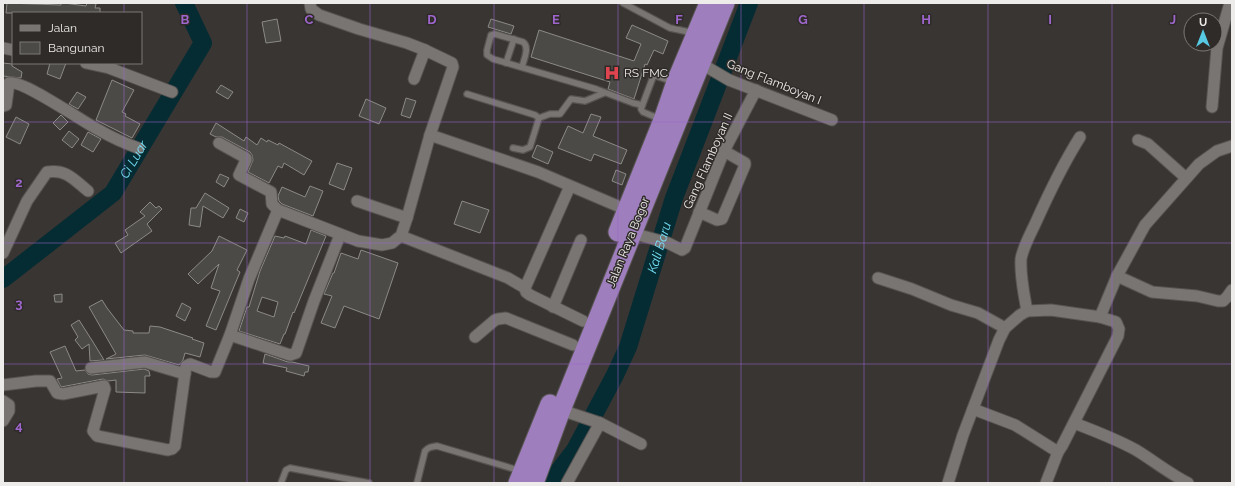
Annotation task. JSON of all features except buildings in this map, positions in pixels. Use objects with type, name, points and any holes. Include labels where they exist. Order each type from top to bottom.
[{"type":"highway","name":"Jalan Raya Bogor","points":[[528,478],[573,345],[627,210],[669,123],[704,65],[704,37],[709,3]]},
{"type":"highway","name":"Jalan Raya Bogor","points":[[528,478],[565,411],[637,235],[669,123],[676,82],[725,3]]},
{"type":"street","points":[[219,143],[246,158],[239,175],[271,192],[272,204],[278,210],[358,241],[382,245],[392,243],[400,236],[407,218],[430,135],[453,67],[452,63],[425,50],[319,15],[311,9],[310,3]]},
{"type":"street","points":[[1212,107],[1215,60],[1230,3]]},
{"type":"street","points":[[414,79],[425,50]]},
{"type":"street","points":[[91,64],[109,68],[172,92]]},
{"type":"street","name":"Gang Flamboyan I","points":[[704,65],[729,80],[832,120]]},
{"type":"street","points":[[3,106],[6,105],[10,83],[13,82],[31,90],[115,139],[138,148]]},
{"type":"street","name":"Gang Flamboyan II","points":[[637,235],[668,244],[682,250],[685,248],[724,151],[756,90]]},
{"type":"street","points":[[430,135],[538,172],[627,210]]},
{"type":"street","points":[[1027,311],[1021,275],[1022,257],[1029,237],[1054,183],[1080,137]]},
{"type":"street","points":[[1138,140],[1148,144],[1186,178]]},
{"type":"street","points":[[1100,317],[1117,276],[1145,225],[1199,164],[1217,151],[1232,146]]},
{"type":"street","points":[[699,212],[717,220],[722,219],[745,165],[745,163],[724,151]]},
{"type":"street","points":[[3,253],[27,201],[47,172],[57,172],[69,175],[88,191]]},
{"type":"street","points":[[525,288],[570,186]]},
{"type":"street","points":[[357,200],[407,218]]},
{"type":"street","points":[[3,385],[50,381],[57,393],[63,394],[104,386],[105,389],[93,431],[97,436],[168,450],[172,449],[175,446],[186,366],[190,364],[211,372],[215,372],[230,335],[249,279],[278,210]]},
{"type":"street","points":[[230,335],[290,355],[296,353],[314,301],[340,235]]},
{"type":"street","points":[[400,236],[508,278],[525,288],[526,292],[530,296],[582,321]]},
{"type":"street","points":[[553,306],[581,240]]},
{"type":"street","points":[[1117,276],[1152,292],[1197,296],[1218,301],[1223,301],[1227,298],[1232,290]]},
{"type":"street","points":[[878,278],[978,314],[1005,328]]},
{"type":"street","points":[[948,483],[960,442],[1005,328],[1027,311],[1051,310],[1100,317],[1116,322],[1119,332],[1058,452],[1046,483]]},
{"type":"street","points":[[475,337],[495,320],[506,318],[573,345]]},
{"type":"street","points":[[91,368],[145,362],[185,374]]},
{"type":"street","points":[[3,401],[9,405],[9,411],[3,421]]},
{"type":"street","points":[[973,409],[1015,425],[1058,452]]},
{"type":"street","points":[[565,411],[598,423],[641,444]]},
{"type":"street","points":[[567,483],[598,423]]},
{"type":"street","points":[[1074,423],[1108,437],[1136,451],[1177,478],[1188,483]]},
{"type":"lane","points":[[623,3],[670,28],[704,37]]},
{"type":"lane","points":[[522,67],[527,48],[526,44],[495,34],[491,35],[487,55],[506,63],[604,92],[642,105]]},
{"type":"lane","points":[[506,63],[514,39]]},
{"type":"lane","points":[[669,123],[643,112],[641,109],[653,76],[676,82]]},
{"type":"lane","points":[[539,118],[550,114],[560,114],[571,99],[585,101],[604,92]]},
{"type":"lane","points":[[467,94],[535,115],[539,118]]},
{"type":"lane","points":[[513,148],[523,150],[530,147],[539,118]]},
{"type":"lane","points":[[418,483],[425,451],[428,448],[436,446],[490,461],[528,478]]},
{"type":"lane","points":[[281,483],[286,470],[290,468],[369,483]]},
{"type":"waterway","name":"Ci Luar","points":[[3,279],[113,193],[203,43],[184,3]]},
{"type":"waterway","name":"Kali Baru","points":[[553,483],[558,472],[575,450],[615,375],[628,347],[674,198],[749,3]]},
{"type":"place","name":"RS FMC","points":[[612,73]]}]
